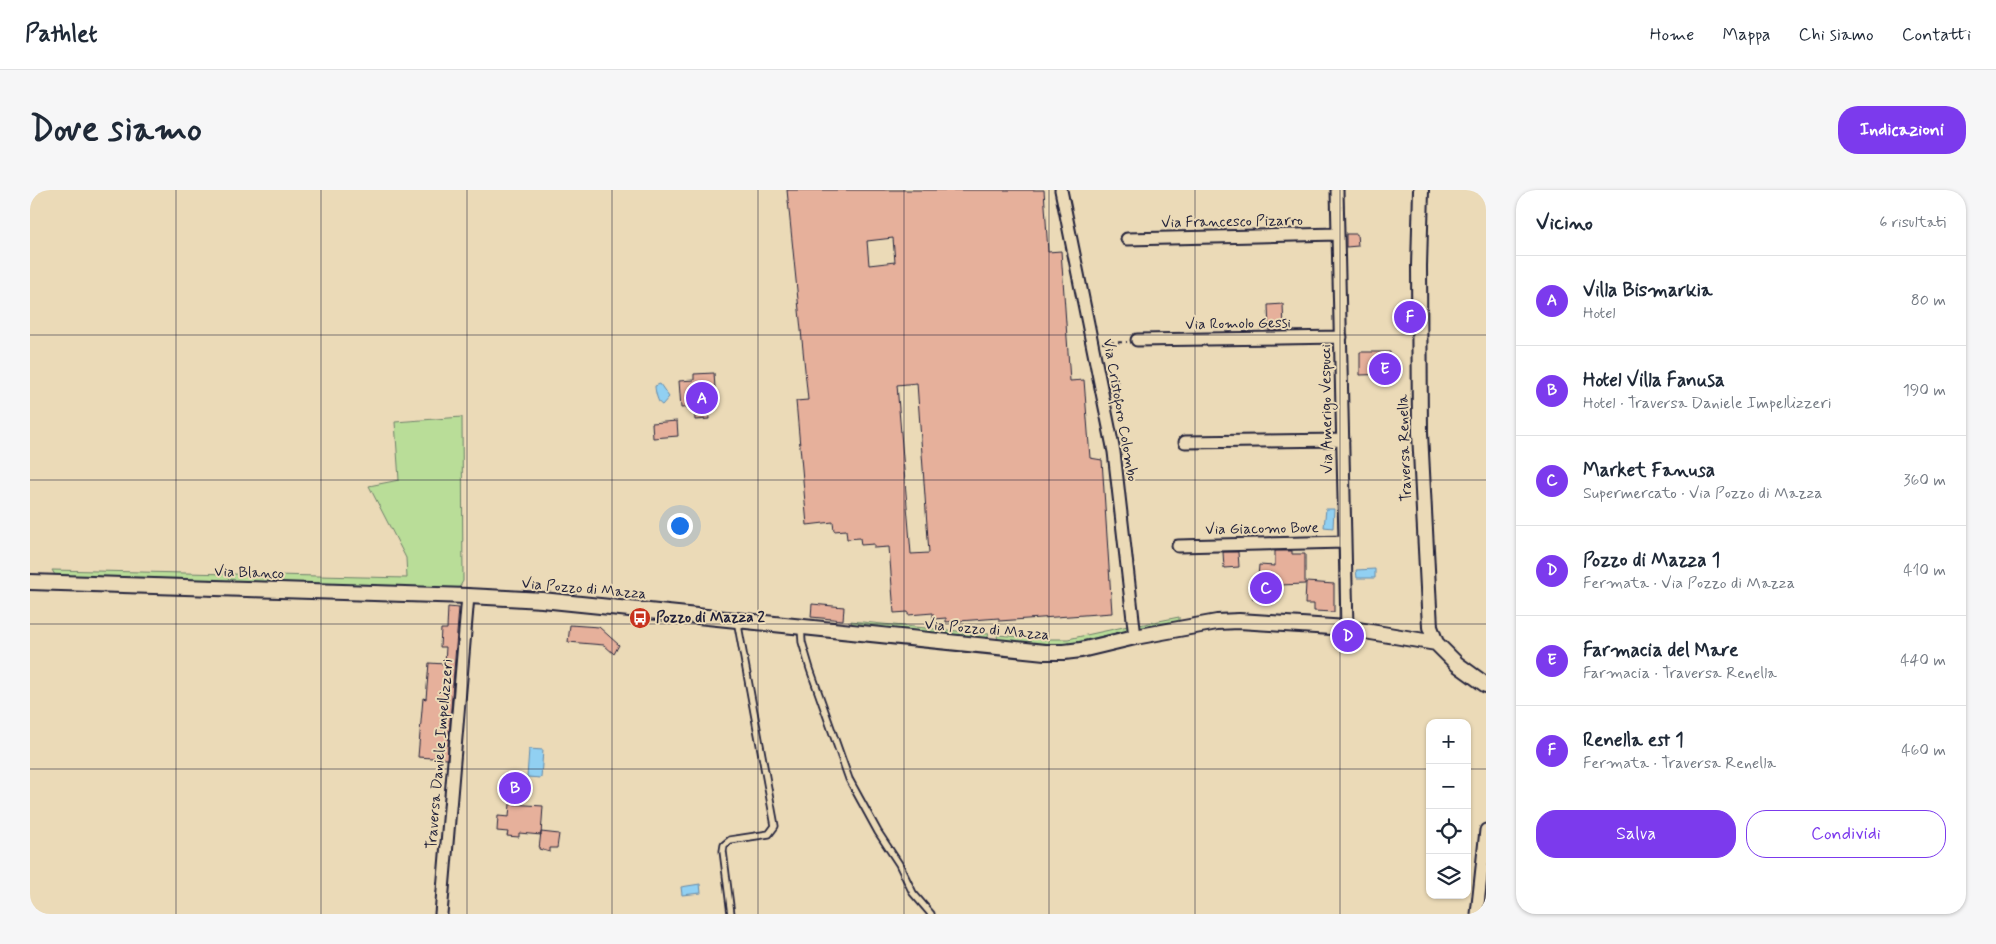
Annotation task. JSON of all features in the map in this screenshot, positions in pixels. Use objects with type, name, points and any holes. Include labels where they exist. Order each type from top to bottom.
[{"type":"street","name":"Via Cristoforo Colombo","points":[[1061,190],[1116,461],[1135,637]]},
{"type":"street","name":"Via Amerigo Vespucci","points":[[1337,190],[1347,628]]},
{"type":"street","name":"Traversa Renella","points":[[1421,190],[1418,286],[1420,433],[1430,627],[1436,643]]},
{"type":"street","name":"Via Francesco Pizarro","points":[[1127,239],[1338,234]]},
{"type":"street","name":"Via Romolo Gessi","points":[[1137,340],[1341,337]]},
{"type":"street","points":[[1186,442],[1343,440]]},
{"type":"street","name":"Via Giacomo Bove","points":[[1178,546],[1346,542]]},
{"type":"street","name":"Via Blanco","points":[[30,582],[468,596]]},
{"type":"street","name":"Via Pozzo di Mazza","points":[[468,596],[542,600],[1045,652],[1081,650],[1135,637],[1217,622],[1238,621],[1347,628],[1436,643]]},
{"type":"street","name":"Traversa Daniele Impellizzeri","points":[[442,914],[468,596]]},
{"type":"street","points":[[1436,643],[1457,664],[1486,685]]},
{"type":"street","points":[[1477,914],[1486,830]]},
{"type":"lane","points":[[731,914],[723,851],[724,845],[730,840],[769,834],[775,826],[737,620]]},
{"type":"lane","points":[[801,627],[802,642],[807,661],[849,779],[878,832],[899,864],[913,893],[930,914]]},
{"type":"path","points":[[1093,344],[1137,340]]},
{"type":"green space","points":[[462,417],[463,581],[459,588],[55,575],[52,570],[407,578],[406,558],[369,486],[399,480],[395,422]]},
{"type":"green space","points":[[1179,617],[1179,621],[1141,628],[1139,625]]},
{"type":"green space","points":[[851,621],[989,634],[987,639],[852,625]]},
{"type":"green space","points":[[1128,626],[1126,631],[1067,644],[998,640],[997,635],[1068,639]]},
{"type":"water","points":[[660,384],[669,397],[662,405],[658,400],[655,388],[655,386]]},
{"type":"water","points":[[1326,509],[1334,509],[1333,528],[1324,527]]},
{"type":"water","points":[[1375,569],[1375,578],[1357,578],[1356,570]]},
{"type":"water","points":[[529,749],[543,750],[541,778],[527,777]]},
{"type":"water","points":[[700,884],[701,893],[682,895],[681,887]]},
{"type":"building","points":[[787,190],[1044,190],[1048,252],[1061,251],[1070,381],[1084,380],[1090,458],[1102,460],[1112,613],[999,621],[999,618],[946,622],[946,618],[933,619],[933,613],[908,615],[908,612],[894,613],[889,547],[874,548],[874,544],[861,545],[860,538],[847,539],[846,530],[834,531],[833,522],[807,525],[796,401],[808,400]],"holes":[[[893,238],[895,262],[869,265],[867,241]],[[917,383],[929,553],[911,554],[897,385]]]},
{"type":"building","points":[[1346,234],[1357,234],[1358,246],[1346,247]]},
{"type":"building","points":[[1283,304],[1284,330],[1269,331],[1268,305]]},
{"type":"building","points":[[1360,352],[1390,352],[1390,374],[1360,375]]},
{"type":"building","points":[[714,373],[716,403],[708,404],[709,419],[695,420],[694,407],[681,408],[679,381],[694,380],[694,374]]},
{"type":"building","points":[[1118,381],[1118,392],[1110,392],[1108,383]]},
{"type":"building","points":[[677,421],[678,436],[653,438],[652,423]]},
{"type":"building","points":[[1275,551],[1292,551],[1292,554],[1305,554],[1305,584],[1280,585],[1279,600],[1253,599],[1253,590],[1257,590],[1259,565],[1275,566]]},
{"type":"building","points":[[1223,552],[1238,552],[1239,567],[1224,568]]},
{"type":"building","points":[[1306,582],[1334,584],[1334,612],[1314,611],[1314,604],[1305,604]]},
{"type":"building","points":[[812,604],[844,607],[843,620],[811,617]]},
{"type":"building","points":[[448,607],[459,608],[447,759],[418,757],[423,698],[426,699],[429,663],[445,664],[446,647],[440,647],[441,629],[447,629]]},
{"type":"building","points":[[570,625],[599,627],[619,645],[614,654],[604,645],[568,642]]},
{"type":"building","points":[[510,804],[543,806],[541,835],[519,833],[519,837],[507,836],[508,832],[497,831],[498,816],[509,817]]},
{"type":"building","points":[[541,832],[559,834],[557,848],[550,848],[550,852],[539,849]]},
{"type":"place","name":"Renella est 1","points":[[1410,317]]},
{"type":"place","name":"Farmacia del Mare","points":[[1385,369]]},
{"type":"place","name":"Villa Bismarkia","points":[[702,398]]},
{"type":"place","name":"Market Fanusa","points":[[1266,588]]},
{"type":"place","name":"Pozzo di Mazza 2","points":[[640,618]]},
{"type":"place","name":"Pozzo di Mazza 1","points":[[1348,636]]},
{"type":"place","name":"Hotel Villa Fanusa","points":[[515,788]]}]
